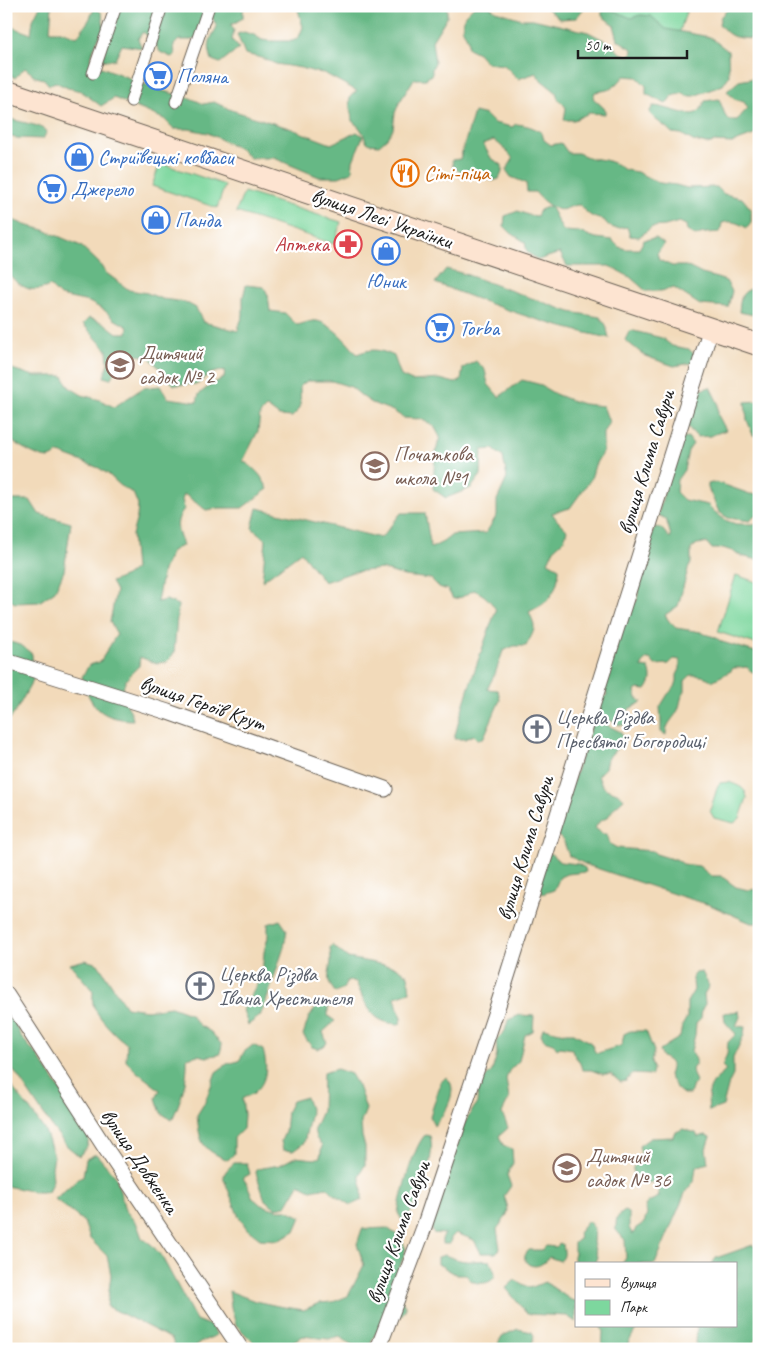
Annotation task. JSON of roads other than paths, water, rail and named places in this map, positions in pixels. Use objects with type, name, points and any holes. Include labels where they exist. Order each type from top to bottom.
[{"type":"main road","name":"вулиця Лесі Українки","points":[[6,91],[759,345]]},
{"type":"street","points":[[94,73],[116,6]]},
{"type":"street","points":[[132,101],[162,6]]},
{"type":"street","points":[[176,102],[209,6]]},
{"type":"street","name":"вулиця Клима Савури","points":[[378,1349],[423,1230],[499,1002],[711,328]]},
{"type":"street","name":"вулиця Героїв Крут","points":[[6,661],[161,710],[385,789]]},
{"type":"street","name":"вулиця Довженка","points":[[6,994],[106,1150],[241,1349]]},
{"type":"place","name":"Поляна","points":[[158,76]]},
{"type":"place","name":"Стриївецькі ковбаси","points":[[79,157]]},
{"type":"place","name":"Сіті-піца","points":[[405,173]]},
{"type":"place","name":"Джерело","points":[[52,189]]},
{"type":"place","name":"Панда","points":[[156,220]]},
{"type":"place","name":"Аптека","points":[[348,244]]},
{"type":"place","name":"Юник","points":[[386,251]]},
{"type":"place","name":"Torba","points":[[440,328]]},
{"type":"place","name":"Дитячий садок № 2","points":[[120,365]]},
{"type":"place","name":"Початкова школа №1","points":[[375,466]]},
{"type":"place","name":"Церква Різдва Пресвятої Богородиці","points":[[537,729]]},
{"type":"place","name":"Церква Різдва Івана Хрестителя","points":[[200,986]]},
{"type":"place","name":"Дитячий садок № 36","points":[[567,1168]]}]
